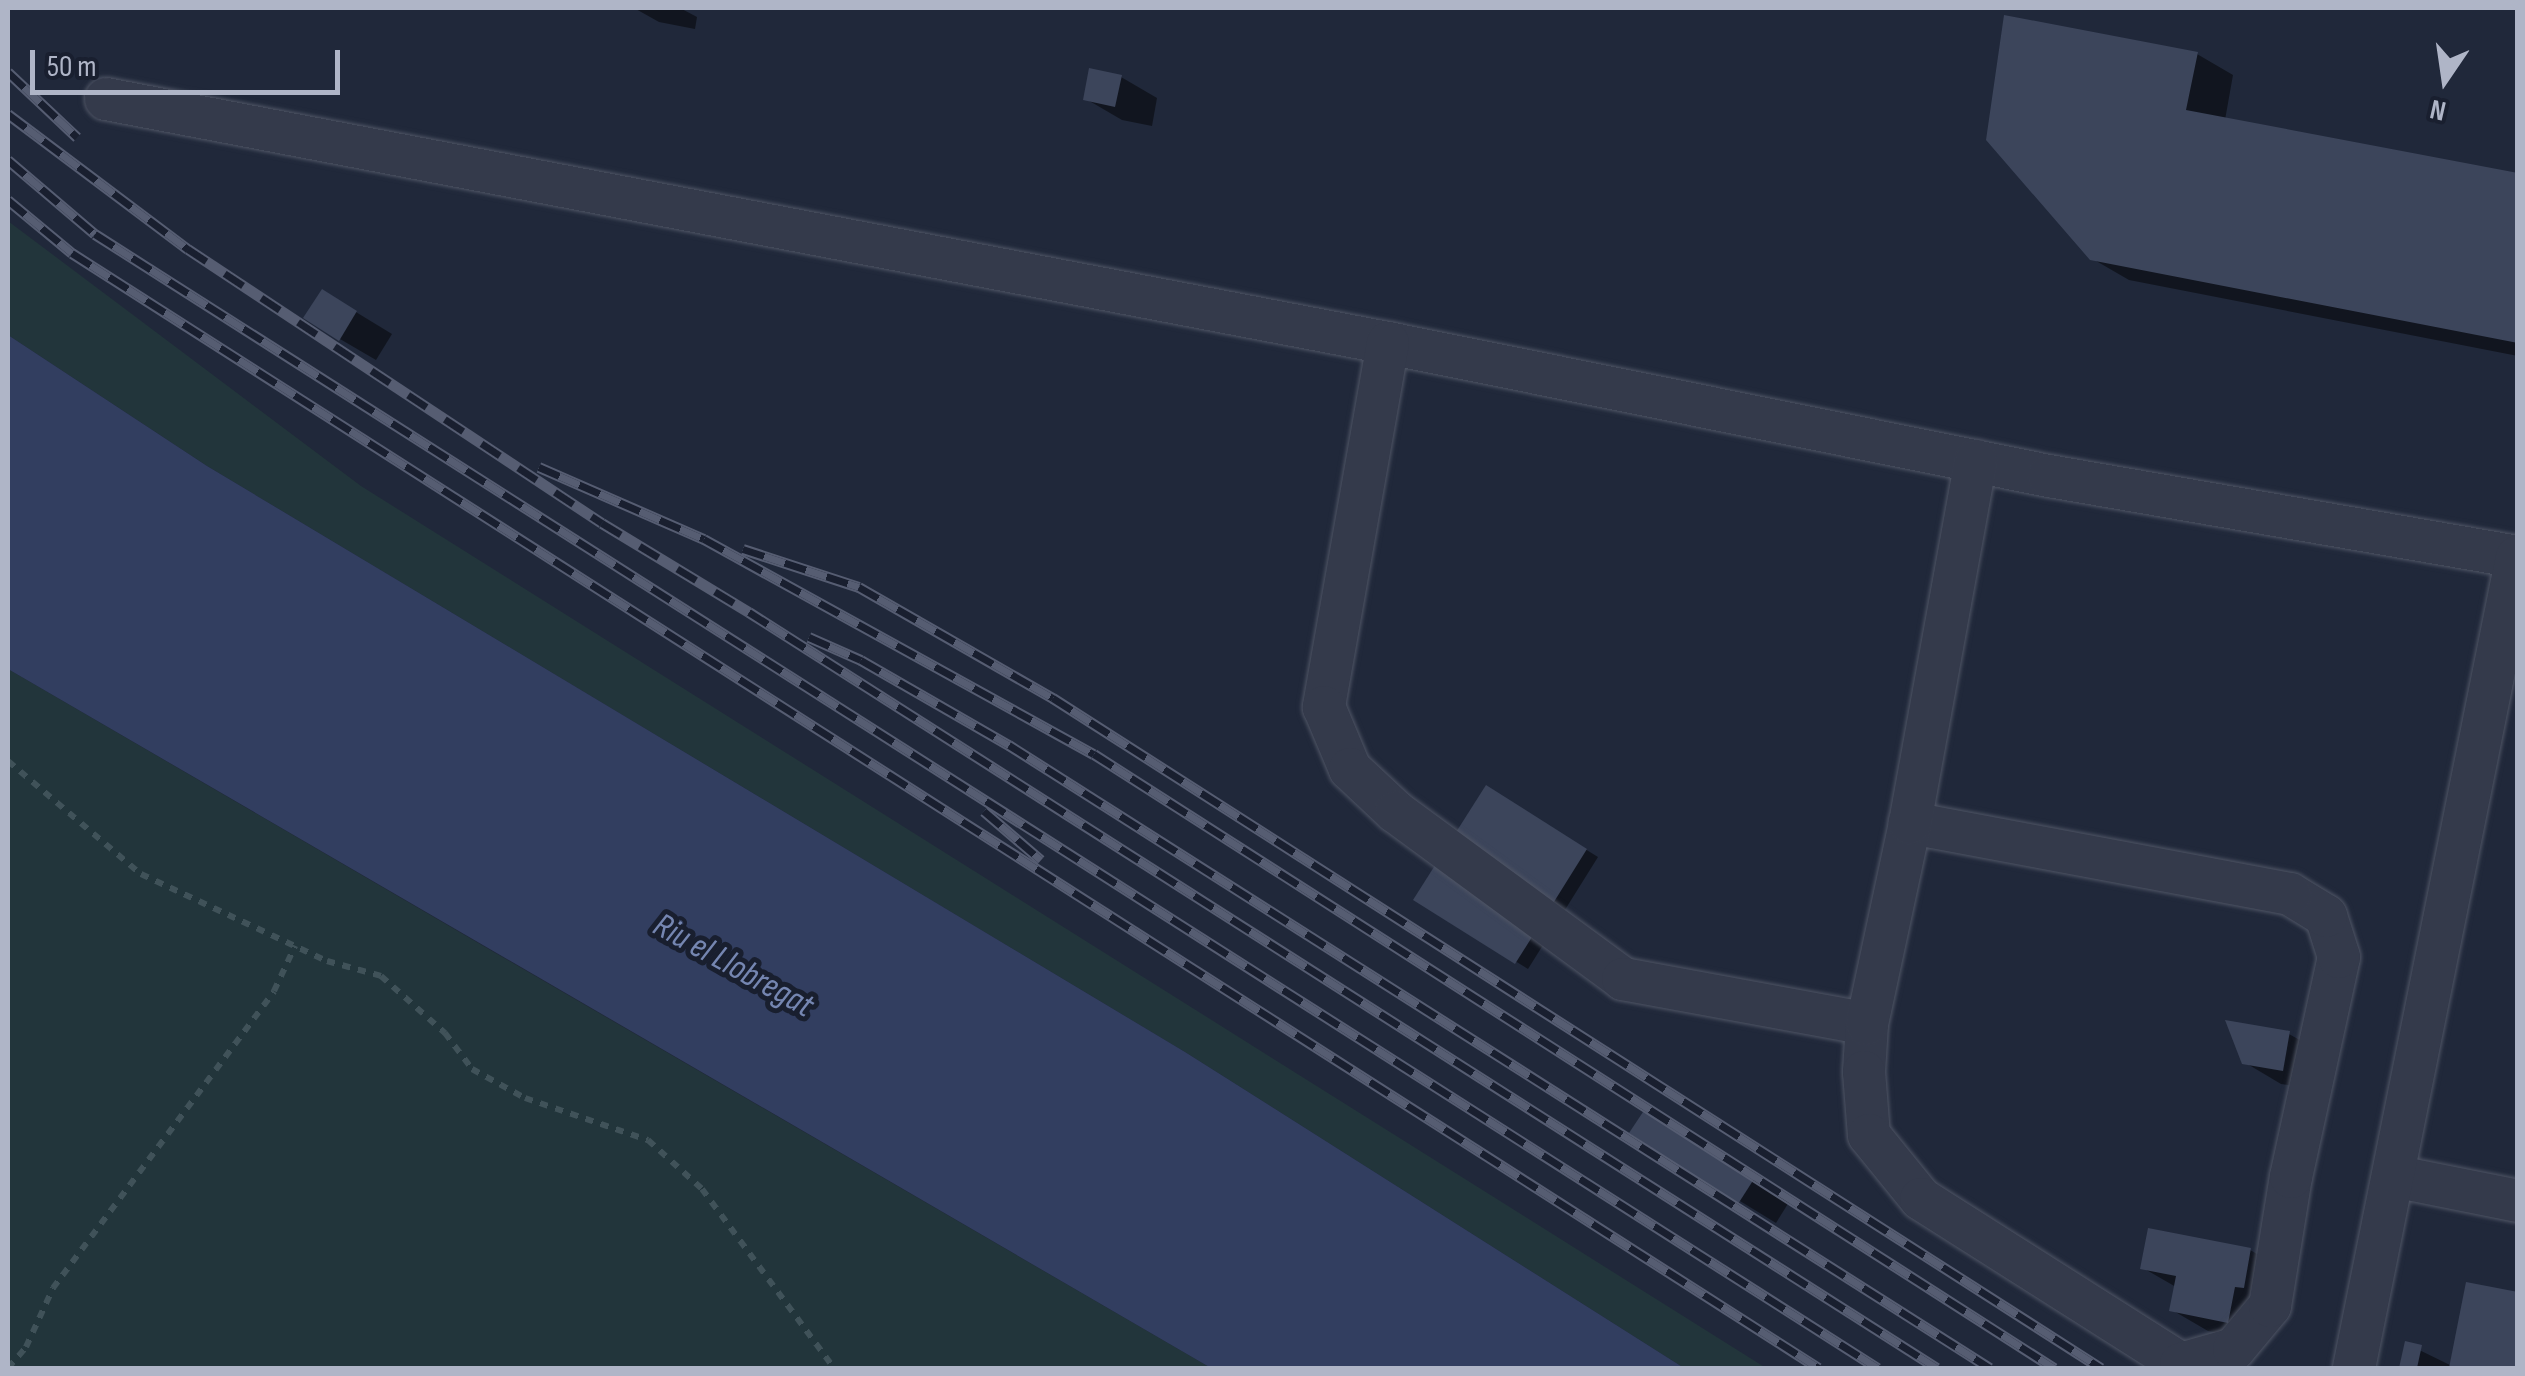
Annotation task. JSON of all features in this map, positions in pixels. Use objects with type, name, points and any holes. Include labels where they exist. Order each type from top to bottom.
[{"type":"lane","points":[[106,99],[1388,343],[1976,461],[2517,557],[2354,1368]]},
{"type":"lane","points":[[1388,343],[1324,707],[1350,769],[1396,812],[1623,979],[1867,1024]]},
{"type":"lane","points":[[1910,823],[2290,894],[2326,916],[2338,957],[2291,1178],[2270,1306],[2234,1349],[2180,1364],[1922,1199],[1869,1135],[1864,1072],[1867,1024],[1910,823],[1976,461]]},
{"type":"lane","points":[[2394,1176],[2518,1201]]},
{"type":"path","points":[[8,761],[141,874],[327,961],[381,976],[446,1033],[472,1069],[525,1098],[648,1140],[702,1189],[834,1368]]},
{"type":"path","points":[[8,1368],[26,1347],[53,1288],[274,991],[295,946]]},
{"type":"shaded area","points":[[8,221],[361,486],[1766,1368],[1684,1368],[1185,1052],[207,466],[8,335]]},
{"type":"shaded area","points":[[8,669],[473,940],[1211,1368],[8,1368]]},
{"type":"water","name":"Riu el Llobregat","points":[[8,335],[207,466],[1185,1052],[1684,1368],[1211,1368],[8,669]]},
{"type":"building","points":[[2004,15],[2198,52],[2186,110],[2518,173],[2518,343],[2090,260],[1986,140]]},
{"type":"building","points":[[1089,68],[1122,75],[1115,107],[1083,100]]},
{"type":"building","points":[[322,289],[357,311],[339,341],[303,318]]},
{"type":"building","points":[[1486,785],[1587,849],[1515,964],[1413,900]]},
{"type":"building","points":[[2225,1020],[2290,1031],[2283,1071],[2242,1064]]},
{"type":"building","points":[[1645,1109],[1754,1179],[1738,1204],[1629,1133]]},
{"type":"building","points":[[2148,1228],[2251,1248],[2244,1288],[2235,1287],[2228,1323],[2169,1311],[2176,1276],[2140,1269]]},
{"type":"building","points":[[2466,1282],[2518,1292],[2518,1368],[2449,1368]]},
{"type":"building","points":[[2405,1341],[2422,1345],[2417,1368],[2399,1368]]},
{"type":"railway","points":[[8,72],[77,137]]},
{"type":"railway","points":[[8,114],[188,249],[602,523],[749,612],[1937,1368]]},
{"type":"railway","points":[[8,160],[95,234],[1878,1368]]},
{"type":"railway","points":[[8,200],[72,253],[1819,1368]]},
{"type":"railway","points":[[539,467],[704,539],[1094,754],[2054,1368]]},
{"type":"railway","points":[[743,549],[859,587],[1053,698],[2101,1368]]},
{"type":"railway","points":[[809,637],[861,660],[1009,745],[1990,1368]]},
{"type":"railway","points":[[984,811],[1041,860]]}]
